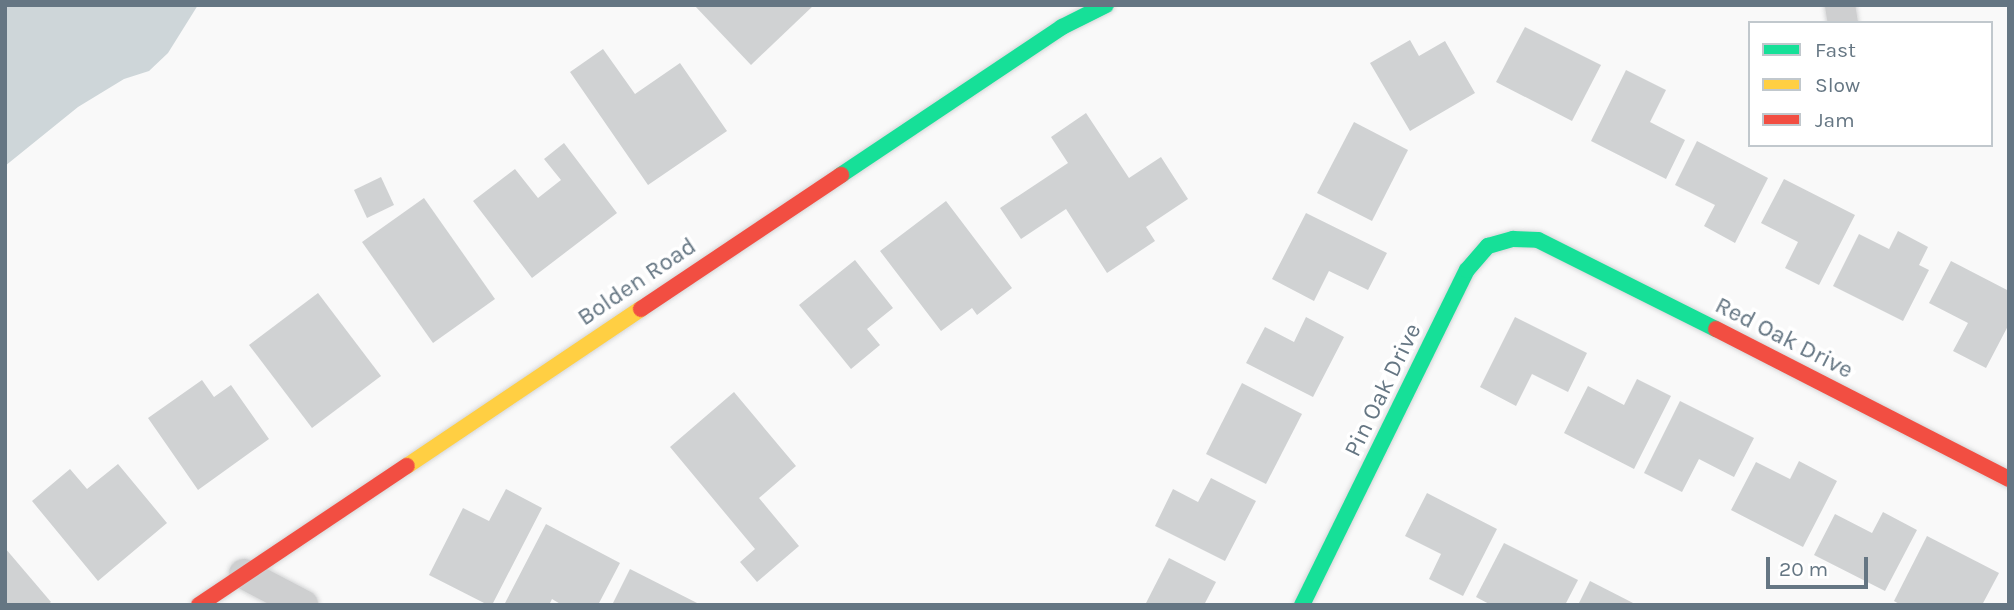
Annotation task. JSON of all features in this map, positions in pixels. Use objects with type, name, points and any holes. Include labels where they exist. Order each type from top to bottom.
[{"type":"street","name":"Bolden Road","points":[[199,605],[1076,12],[1106,5]]},
{"type":"street","name":"Pin Oak Drive","points":[[1302,605],[1472,263],[1488,246],[1513,239],[1538,240]]},
{"type":"street","name":"Red Oak Drive","points":[[1538,240],[2009,479]]},
{"type":"street","points":[[244,574],[303,605]]},
{"type":"shaded area","points":[[5,5],[198,5],[168,53],[149,71],[124,79],[78,107],[5,166]]},
{"type":"building","points":[[694,5],[814,5],[751,65]]},
{"type":"building","points":[[1525,27],[1601,65],[1572,121],[1496,82]]},
{"type":"building","points":[[1410,40],[1419,56],[1445,41],[1475,93],[1410,131],[1370,63]]},
{"type":"building","points":[[603,49],[635,94],[680,63],[727,131],[648,185],[570,72]]},
{"type":"building","points":[[1626,70],[1666,90],[1650,122],[1685,140],[1666,179],[1591,141]]},
{"type":"building","points":[[1086,113],[1129,178],[1161,157],[1188,199],[1146,227],[1155,241],[1107,273],[1066,209],[1021,239],[1000,208],[1068,163],[1051,137]]},
{"type":"building","points":[[1354,122],[1408,150],[1372,221],[1317,193]]},
{"type":"building","points":[[1697,141],[1768,178],[1735,243],[1704,226],[1715,205],[1675,185]]},
{"type":"building","points":[[564,143],[617,213],[532,278],[473,201],[515,169],[538,198],[561,180],[544,159]]},
{"type":"building","points":[[381,177],[394,205],[367,218],[354,190]]},
{"type":"building","points":[[1784,179],[1855,215],[1819,285],[1785,268],[1798,242],[1761,223]]},
{"type":"building","points":[[424,198],[495,299],[433,343],[362,242]]},
{"type":"building","points":[[946,201],[1012,288],[977,315],[972,308],[941,331],[880,251]]},
{"type":"building","points":[[1306,213],[1387,253],[1368,290],[1329,271],[1314,301],[1272,279]]},
{"type":"building","points":[[1898,231],[1928,247],[1919,265],[1929,270],[1903,321],[1833,286],[1859,234],[1889,249]]},
{"type":"building","points":[[855,260],[893,308],[867,329],[880,345],[851,369],[799,305]]},
{"type":"building","points":[[1951,261],[2009,291],[2009,324],[1986,368],[1953,351],[1968,323],[1929,303]]},
{"type":"building","points":[[318,293],[381,376],[312,428],[249,345]]},
{"type":"building","points":[[1306,317],[1344,337],[1313,397],[1246,363],[1265,327],[1294,342]]},
{"type":"building","points":[[1515,317],[1587,353],[1568,392],[1532,374],[1516,406],[1480,387]]},
{"type":"building","points":[[1637,379],[1671,396],[1634,469],[1564,433],[1588,386],[1624,405]]},
{"type":"building","points":[[202,380],[214,397],[231,385],[269,439],[198,490],[148,418]]},
{"type":"building","points":[[1242,383],[1302,414],[1266,484],[1206,454]]},
{"type":"building","points":[[734,392],[796,466],[759,498],[799,546],[757,582],[740,562],[755,549],[670,447]]},
{"type":"building","points":[[1680,401],[1754,438],[1734,477],[1699,459],[1682,492],[1644,473]]},
{"type":"building","points":[[1799,461],[1837,481],[1803,547],[1731,510],[1756,462],[1790,479]]},
{"type":"building","points":[[118,464],[167,523],[98,581],[32,501],[70,469],[87,489]]},
{"type":"building","points":[[1211,478],[1256,501],[1225,561],[1155,526],[1173,489],[1198,502]]},
{"type":"building","points":[[506,489],[542,508],[492,605],[488,605],[429,575],[463,508],[489,521]]},
{"type":"building","points":[[1427,493],[1497,529],[1463,596],[1429,579],[1441,554],[1405,536]]},
{"type":"building","points":[[1883,512],[1917,530],[1885,591],[1814,555],[1835,514],[1872,533]]},
{"type":"building","points":[[546,524],[620,563],[598,605],[562,605],[552,599],[549,605],[504,605]]},
{"type":"building","points":[[1927,536],[1999,573],[1982,605],[1901,605],[1894,601]]},
{"type":"building","points":[[1504,543],[1578,580],[1565,605],[1491,605],[1476,597]]},
{"type":"building","points":[[5,548],[51,602],[47,605],[5,605]]},
{"type":"building","points":[[1169,558],[1216,582],[1204,605],[1145,605]]},
{"type":"building","points":[[630,569],[701,605],[612,605]]},
{"type":"building","points":[[1590,581],[1637,605],[1578,605]]},
{"type":"traffic: fast","points":[[841,175],[1062,27],[1106,5]]},
{"type":"traffic: fast","points":[[1302,605],[1467,270],[1488,246],[1513,239],[1538,240],[1716,329]]},
{"type":"traffic: slow","points":[[407,466],[641,309]]},
{"type":"traffic: jam","points":[[641,309],[841,175]]},
{"type":"traffic: jam","points":[[1716,329],[2009,479]]},
{"type":"traffic: jam","points":[[199,605],[407,466]]}]
